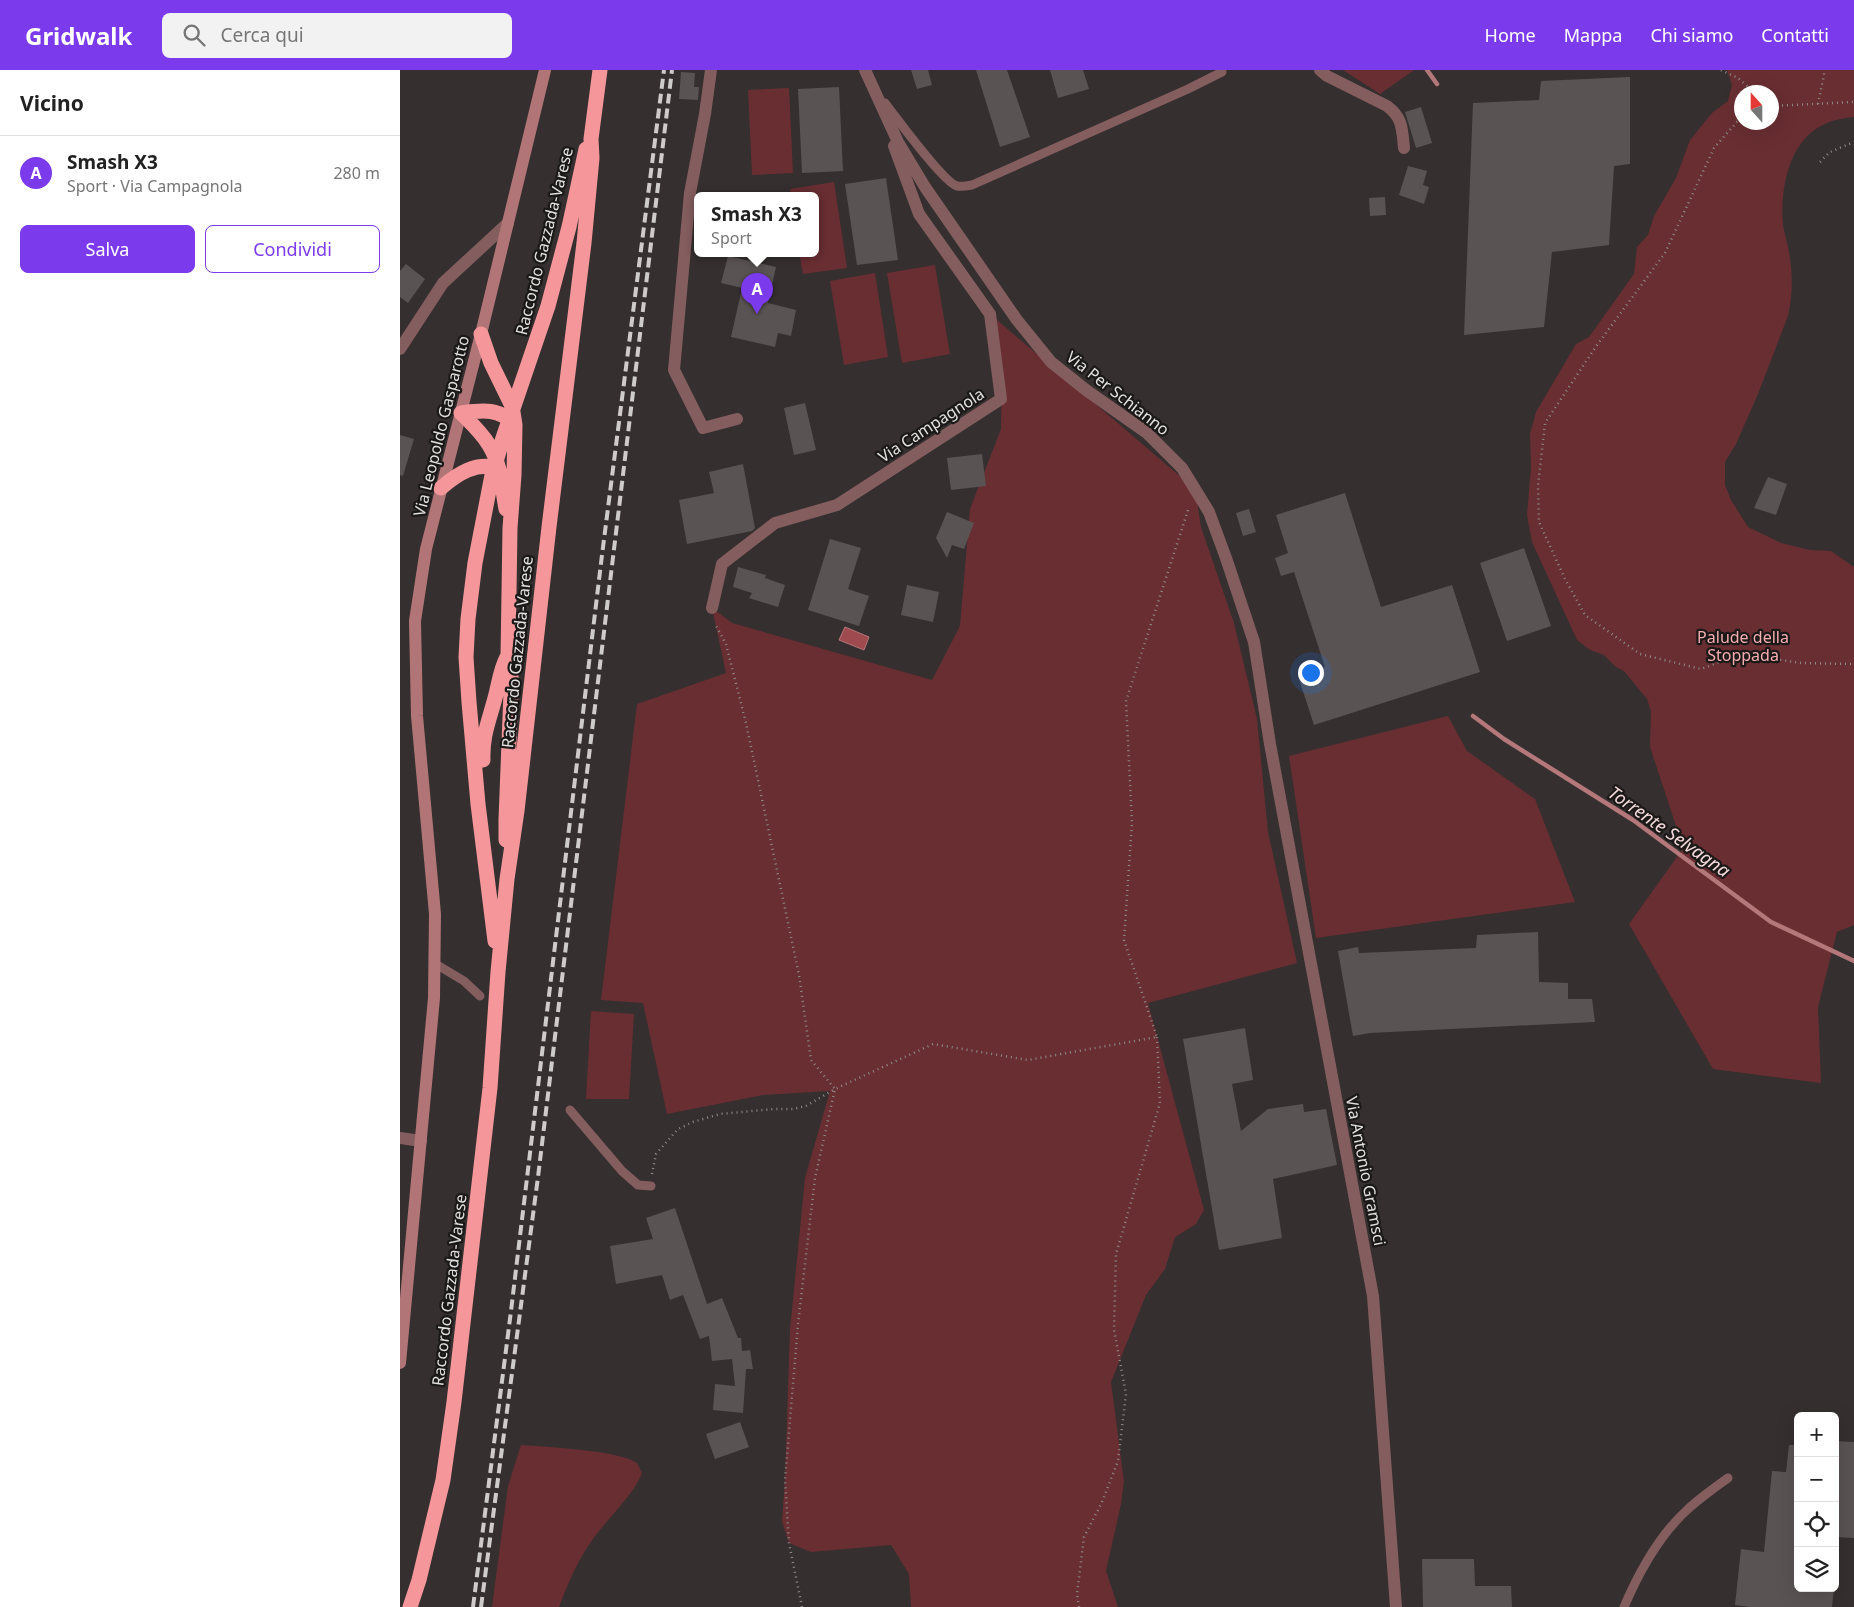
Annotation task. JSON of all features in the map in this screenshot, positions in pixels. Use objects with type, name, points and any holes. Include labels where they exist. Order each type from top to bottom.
[{"type":"highway","points":[[591,139],[600,70]]},
{"type":"highway","name":"Raccordo Gazzada-Varese","points":[[498,972],[478,804],[466,657],[468,619],[475,564],[487,497],[503,438],[548,306],[569,227],[586,146],[591,139]]},
{"type":"highway","name":"Raccordo Gazzada-Varese","points":[[410,1607],[420,1580],[443,1480],[454,1402],[490,1088],[507,879],[517,811],[550,517],[584,243],[592,158],[591,139]]},
{"type":"highway","points":[[481,334],[490,363],[512,406],[516,425],[510,528],[508,656],[511,692],[506,819],[507,879]]},
{"type":"highway","points":[[461,413],[485,411],[499,413],[507,416],[516,425]]},
{"type":"highway","points":[[461,413],[476,427],[490,446],[498,468],[510,528]]},
{"type":"highway","points":[[441,488],[458,475],[476,467],[488,465],[498,468]]},
{"type":"highway","points":[[490,905],[482,748],[483,735],[495,698],[503,664],[508,656]]},
{"type":"main road","name":"Via Leopoldo Gasparotto","points":[[400,1363],[434,998],[435,914],[417,716],[415,621],[426,549],[481,334],[545,70]]},
{"type":"street","points":[[711,70],[690,193],[674,370],[703,428],[737,419]]},
{"type":"street","name":"Via Per Schianno","points":[[865,70],[898,142],[925,187],[1017,320],[1051,362],[1086,390],[1147,433],[1182,468],[1209,512],[1254,642],[1270,744]]},
{"type":"street","points":[[1320,70],[1327,76],[1387,106],[1396,113],[1400,121],[1404,148]]},
{"type":"street","name":"Via Campagnola","points":[[712,608],[722,564],[775,523],[837,506],[1002,398],[990,314],[919,214],[871,85]]},
{"type":"street","points":[[400,349],[443,283],[508,223]]},
{"type":"street","name":"Via Antonio Gramsci","points":[[1270,744],[1373,1296],[1396,1607]]},
{"type":"street","points":[[400,1138],[421,1141]]},
{"type":"lane","points":[[871,85],[919,148],[952,184],[962,187],[972,185],[1180,93],[1222,72]]},
{"type":"lane","points":[[434,963],[464,981],[480,996]]},
{"type":"lane","points":[[570,1110],[622,1171],[638,1185],[651,1186]]},
{"type":"lane","points":[[1624,1607],[1644,1567],[1674,1523],[1688,1509],[1728,1478]]},
{"type":"path","points":[[1721,70],[1738,78],[1746,85]]},
{"type":"path","points":[[1818,104],[1824,70]]},
{"type":"path","points":[[1779,106],[1854,102]]},
{"type":"path","points":[[1734,125],[1714,148],[1665,253],[1597,345],[1545,423],[1538,486],[1539,522],[1565,579],[1585,616],[1640,654],[1701,669],[1740,654],[1801,663],[1854,664]]},
{"type":"path","points":[[1820,162],[1830,152],[1854,142]]},
{"type":"path","points":[[1079,1607],[1077,1594],[1084,1537],[1102,1502],[1118,1461],[1126,1394],[1114,1330],[1116,1254],[1160,1103],[1157,1037],[1124,940],[1132,823],[1126,701],[1195,489]]},
{"type":"path","points":[[715,624],[726,644],[746,723],[799,976],[812,1060],[835,1089]]},
{"type":"path","points":[[651,1186],[656,1154],[678,1129],[693,1122],[720,1114],[793,1109],[806,1106],[835,1089],[932,1044],[1028,1060],[1157,1037]]},
{"type":"path","points":[[802,1607],[789,1543],[785,1480],[798,1324],[815,1178],[835,1089]]},
{"type":"green space","points":[[1343,70],[1414,70],[1380,94]]},
{"type":"green space","name":"Palude della Stoppada","points":[[1727,70],[1854,70],[1854,117],[1829,122],[1810,134],[1801,144],[1788,169],[1782,212],[1792,273],[1792,291],[1788,316],[1758,394],[1736,444],[1725,462],[1725,485],[1731,500],[1748,527],[1781,543],[1810,550],[1831,551],[1854,567],[1854,925],[1837,932],[1818,1007],[1821,1083],[1713,1069],[1629,924],[1687,843],[1676,826],[1650,747],[1651,711],[1647,699],[1624,671],[1616,667],[1604,655],[1590,650],[1577,640],[1532,542],[1527,515],[1531,467],[1530,434],[1536,412],[1576,344],[1589,337],[1634,274],[1637,247],[1648,235],[1654,216],[1676,178],[1690,140],[1712,113],[1728,101],[1732,85]]},
{"type":"green space","points":[[789,88],[793,173],[752,175],[748,90]]},
{"type":"green space","points":[[834,182],[847,268],[803,274],[800,257],[819,257],[819,192],[790,192],[790,189]]},
{"type":"green space","points":[[935,265],[950,354],[902,363],[887,273]]},
{"type":"green space","points":[[875,273],[888,357],[844,365],[830,281]]},
{"type":"green space","points":[[990,314],[1195,489],[1201,527],[1234,623],[1257,719],[1268,832],[1297,963],[1148,1003],[1204,1210],[1196,1224],[1175,1237],[1165,1269],[1146,1295],[1111,1382],[1124,1481],[1121,1504],[1106,1571],[1118,1607],[911,1607],[909,1574],[891,1545],[811,1552],[789,1543],[782,1521],[790,1330],[805,1178],[830,1091],[763,1095],[667,1114],[643,1003],[601,1000],[637,704],[726,673],[712,608],[732,623],[932,680],[960,626],[970,509],[1001,429],[1002,361]]},
{"type":"green space","points":[[1448,716],[1467,751],[1535,799],[1575,902],[1316,938],[1289,756]]},
{"type":"green space","points":[[591,1011],[634,1014],[629,1099],[586,1099]]},
{"type":"green space","points":[[521,1445],[615,1455],[637,1463],[642,1473],[628,1497],[584,1552],[559,1607],[492,1607],[508,1486]]},
{"type":"shaded area","points":[[845,627],[869,637],[864,650],[839,640]]},
{"type":"building","points":[[911,70],[928,70],[932,85],[917,89]]},
{"type":"building","points":[[976,70],[1007,70],[1030,137],[1000,147]]},
{"type":"building","points":[[1050,70],[1083,70],[1089,89],[1058,98]]},
{"type":"building","points":[[681,72],[695,73],[694,87],[699,87],[698,100],[679,99]]},
{"type":"building","points":[[1630,77],[1630,164],[1614,166],[1609,245],[1552,252],[1544,327],[1464,335],[1473,103],[1539,100],[1541,81]]},
{"type":"building","points":[[839,87],[843,171],[802,173],[798,89]]},
{"type":"building","points":[[1421,107],[1432,143],[1416,148],[1405,112]]},
{"type":"building","points":[[1408,166],[1427,171],[1423,185],[1429,187],[1424,204],[1399,195]]},
{"type":"building","points":[[886,178],[898,260],[857,265],[845,184]]},
{"type":"building","points":[[1385,197],[1386,215],[1370,216],[1369,198]]},
{"type":"building","points":[[728,257],[776,267],[768,303],[796,310],[791,336],[778,333],[775,347],[731,337],[742,288],[721,283]]},
{"type":"building","points":[[406,264],[425,279],[408,303],[400,297],[400,271]]},
{"type":"building","points":[[805,403],[816,450],[794,455],[784,408]]},
{"type":"building","points":[[400,435],[414,439],[403,476],[400,475]]},
{"type":"building","points":[[982,454],[986,486],[951,490],[947,458]]},
{"type":"building","points":[[743,464],[755,528],[752,531],[687,544],[679,500],[714,493],[709,472]]},
{"type":"building","points":[[1768,477],[1787,484],[1776,515],[1754,508]]},
{"type":"building","points":[[1345,493],[1381,607],[1452,585],[1480,672],[1314,725],[1298,676],[1325,667],[1294,572],[1281,576],[1275,558],[1288,553],[1276,515]]},
{"type":"building","points":[[1249,509],[1256,532],[1243,536],[1236,513]]},
{"type":"building","points":[[947,512],[974,523],[964,549],[952,545],[947,558],[936,538]]},
{"type":"building","points":[[830,539],[861,548],[848,589],[869,596],[859,626],[808,610]]},
{"type":"building","points":[[1524,548],[1551,626],[1507,641],[1480,563]]},
{"type":"building","points":[[738,567],[766,575],[765,578],[785,585],[778,607],[749,598],[752,593],[733,587]]},
{"type":"building","points":[[907,585],[939,592],[933,622],[901,615]]},
{"type":"building","points":[[1538,932],[1539,982],[1568,983],[1568,999],[1592,999],[1595,1022],[1370,1033],[1353,1036],[1338,951],[1358,947],[1359,953],[1476,948],[1477,935]]},
{"type":"building","points":[[1245,1028],[1253,1080],[1232,1084],[1241,1131],[1268,1109],[1303,1104],[1304,1112],[1326,1109],[1337,1165],[1273,1179],[1282,1238],[1219,1250],[1183,1039]]},
{"type":"building","points":[[675,1208],[707,1304],[722,1298],[738,1338],[741,1338],[742,1351],[750,1350],[753,1369],[746,1369],[743,1413],[713,1410],[715,1384],[735,1386],[732,1359],[712,1361],[709,1336],[700,1339],[683,1295],[670,1300],[662,1275],[616,1284],[610,1246],[653,1239],[646,1218]]},
{"type":"building","points":[[740,1422],[749,1447],[715,1459],[706,1434]]},
{"type":"building","points":[[1839,1441],[1854,1442],[1854,1538],[1839,1537]]},
{"type":"building","points":[[1789,1445],[1794,1445],[1794,1592],[1834,1592],[1832,1607],[1750,1607],[1735,1605],[1741,1549],[1764,1552],[1772,1471],[1786,1472]]},
{"type":"building","points":[[1422,1559],[1474,1559],[1475,1586],[1511,1586],[1512,1607],[1423,1607]]},
{"type":"waterway","name":"Torrente Selvagna","points":[[1427,70],[1437,84]]},
{"type":"waterway","name":"Torrente Selvagna","points":[[1473,716],[1504,739],[1633,820],[1771,922],[1854,961]]},
{"type":"railway","points":[[473,1607],[511,1311],[602,555],[664,70]]},
{"type":"railway","points":[[481,1607],[538,1177],[672,70]]},
{"type":"place","name":"Smash X3","points":[[757,314]]}]
